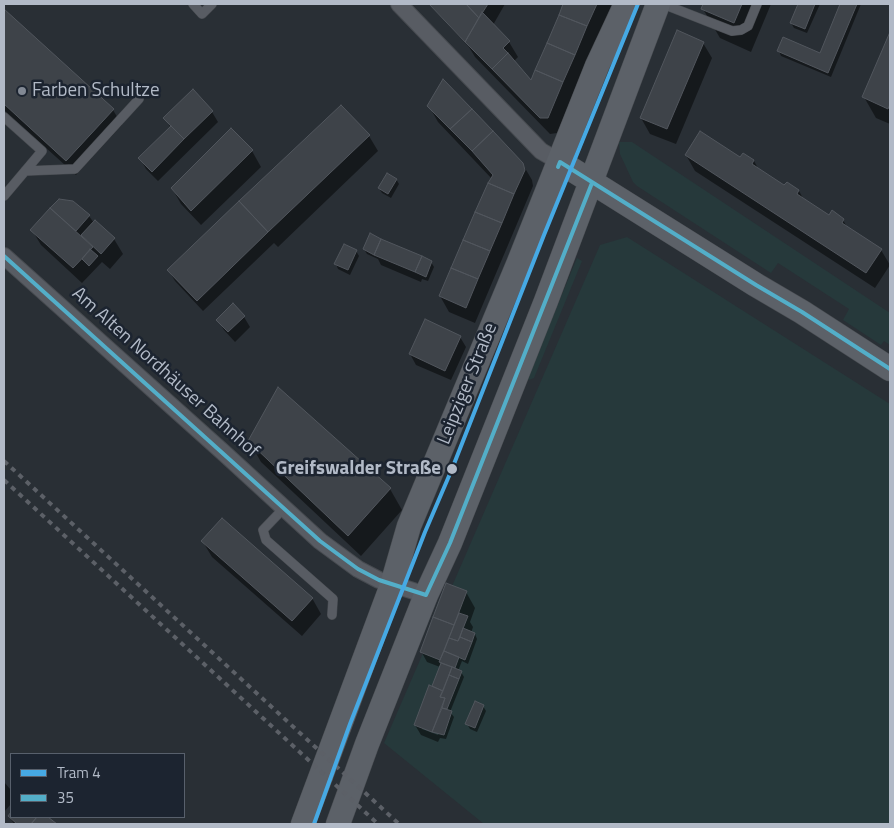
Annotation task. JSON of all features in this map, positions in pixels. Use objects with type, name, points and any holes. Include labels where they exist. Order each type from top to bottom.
[{"type":"main road","name":"Leipziger Straße","points":[[303,824],[392,585],[409,526],[560,162],[597,66],[626,4]]},
{"type":"main road","points":[[338,824],[367,744],[426,595],[453,534],[592,183],[608,134],[658,4]]},
{"type":"main road","points":[[560,162],[802,312],[890,370]]},
{"type":"street","points":[[399,4],[541,151],[560,162]]},
{"type":"street","name":"Am Alten Nordhäuser Bahnhof","points":[[4,256],[320,541],[358,569],[379,580],[426,595]]},
{"type":"lane","points":[[193,4],[202,14],[212,4]]},
{"type":"lane","points":[[663,4],[732,31],[741,30],[748,26],[757,4]]},
{"type":"lane","points":[[25,171],[76,170],[138,99]]},
{"type":"lane","points":[[4,117],[42,151],[4,196]]},
{"type":"lane","points":[[284,508],[263,530],[266,540],[333,599],[332,615]]},
{"type":"shaded area","points":[[619,142],[632,142],[890,313],[890,345],[884,341],[881,345],[843,320],[849,309],[778,263],[771,273],[637,186],[633,182],[620,154]]},
{"type":"shaded area","points":[[627,237],[890,404],[890,824],[484,824],[384,743],[600,245]]},
{"type":"shaded area","points":[[577,258],[582,261],[534,378],[526,381]]},
{"type":"building","points":[[429,4],[466,4],[479,18],[465,42]]},
{"type":"building","points":[[466,4],[488,4],[479,18]]},
{"type":"building","points":[[563,4],[597,4],[587,26],[559,15]]},
{"type":"building","points":[[703,4],[742,4],[734,23],[701,9]]},
{"type":"building","points":[[798,4],[815,4],[805,29],[790,23]]},
{"type":"building","points":[[840,4],[857,4],[828,73],[777,51],[783,37],[820,53]]},
{"type":"building","points":[[4,9],[114,109],[66,161],[4,104]]},
{"type":"building","points":[[482,12],[510,41],[503,48],[508,53],[492,69],[465,42]]},
{"type":"building","points":[[559,15],[587,26],[575,55],[547,43]]},
{"type":"building","points":[[677,30],[704,42],[667,129],[640,118]]},
{"type":"building","points":[[890,32],[890,104],[888,109],[862,97]]},
{"type":"building","points":[[547,43],[575,55],[563,82],[535,70]]},
{"type":"building","points":[[508,53],[531,80],[535,70],[563,82],[548,118],[540,118],[492,69]]},
{"type":"building","points":[[443,79],[472,109],[450,129],[427,106]]},
{"type":"building","points":[[193,89],[213,111],[184,139],[163,118]]},
{"type":"building","points":[[341,105],[370,135],[268,232],[239,201]]},
{"type":"building","points":[[472,109],[493,131],[472,151],[450,129]]},
{"type":"building","points":[[171,126],[184,139],[152,172],[138,158]]},
{"type":"building","points":[[231,128],[253,150],[191,211],[171,188]]},
{"type":"building","points":[[493,131],[523,163],[525,170],[514,194],[488,183],[493,175],[472,151]]},
{"type":"building","points":[[700,131],[740,157],[743,153],[754,160],[752,164],[784,185],[787,182],[799,190],[797,194],[829,215],[832,210],[844,219],[842,223],[882,249],[866,273],[685,155]]},
{"type":"building","points":[[387,173],[397,179],[388,194],[378,188]]},
{"type":"building","points":[[488,183],[514,194],[502,223],[475,212]]},
{"type":"building","points":[[59,199],[73,201],[90,215],[76,231],[50,208]]},
{"type":"building","points":[[239,201],[268,232],[197,301],[167,270]]},
{"type":"building","points":[[50,208],[93,247],[73,268],[30,230]]},
{"type":"building","points":[[475,212],[502,223],[490,251],[463,240]]},
{"type":"building","points":[[95,220],[115,238],[101,254],[81,235]]},
{"type":"building","points":[[370,233],[381,239],[374,255],[363,249]]},
{"type":"building","points":[[381,239],[422,256],[415,272],[374,255]]},
{"type":"building","points":[[463,240],[490,251],[478,279],[451,268]]},
{"type":"building","points":[[344,244],[357,250],[348,270],[334,264]]},
{"type":"building","points":[[90,249],[98,256],[89,266],[82,259]]},
{"type":"building","points":[[422,256],[432,261],[426,277],[415,272]]},
{"type":"building","points":[[451,268],[478,279],[466,308],[439,296]]},
{"type":"building","points":[[233,303],[245,316],[228,332],[216,320]]},
{"type":"building","points":[[425,319],[461,336],[445,371],[409,354]]},
{"type":"building","points":[[278,387],[391,488],[348,536],[248,441]]},
{"type":"building","points":[[222,518],[313,598],[292,621],[201,541]]},
{"type":"building","points":[[446,583],[467,591],[454,625],[433,617]]},
{"type":"building","points":[[459,613],[468,616],[458,641],[449,638]]},
{"type":"building","points":[[433,617],[454,625],[440,660],[420,652]]},
{"type":"building","points":[[463,628],[475,633],[472,642],[460,637]]},
{"type":"building","points":[[460,637],[472,642],[465,660],[444,651],[449,638],[458,641]]},
{"type":"building","points":[[444,651],[459,657],[455,668],[439,662]]},
{"type":"building","points":[[441,663],[452,667],[443,691],[432,686]]},
{"type":"building","points":[[452,667],[462,671],[459,679],[449,675]]},
{"type":"building","points":[[449,675],[459,679],[447,709],[442,708],[445,698],[440,697]]},
{"type":"building","points":[[429,685],[443,691],[440,697],[445,698],[432,732],[414,725]]},
{"type":"building","points":[[475,701],[484,705],[475,728],[465,724]]},
{"type":"building","points":[[442,708],[452,711],[444,735],[432,732]]},
{"type":"building","points":[[10,818],[36,818],[31,824],[17,824]]},
{"type":"building","points":[[36,818],[49,818],[57,824],[31,824]]},
{"type":"railway","points":[[4,461],[399,824]]},
{"type":"railway","points":[[4,480],[378,824]]},
{"type":"tram line","name":"4","points":[[314,824],[350,724],[425,532],[638,4]]},
{"type":"transit line","name":"35","points":[[558,167],[560,162],[802,312],[890,369]]},
{"type":"transit line","name":"35","points":[[4,256],[320,541],[358,569],[379,580],[426,595],[450,543],[592,183]]},
{"type":"place","name":"Farben Schultze","points":[[22,91]]},
{"type":"place","name":"Greifswalder Straße","points":[[452,469]]}]
